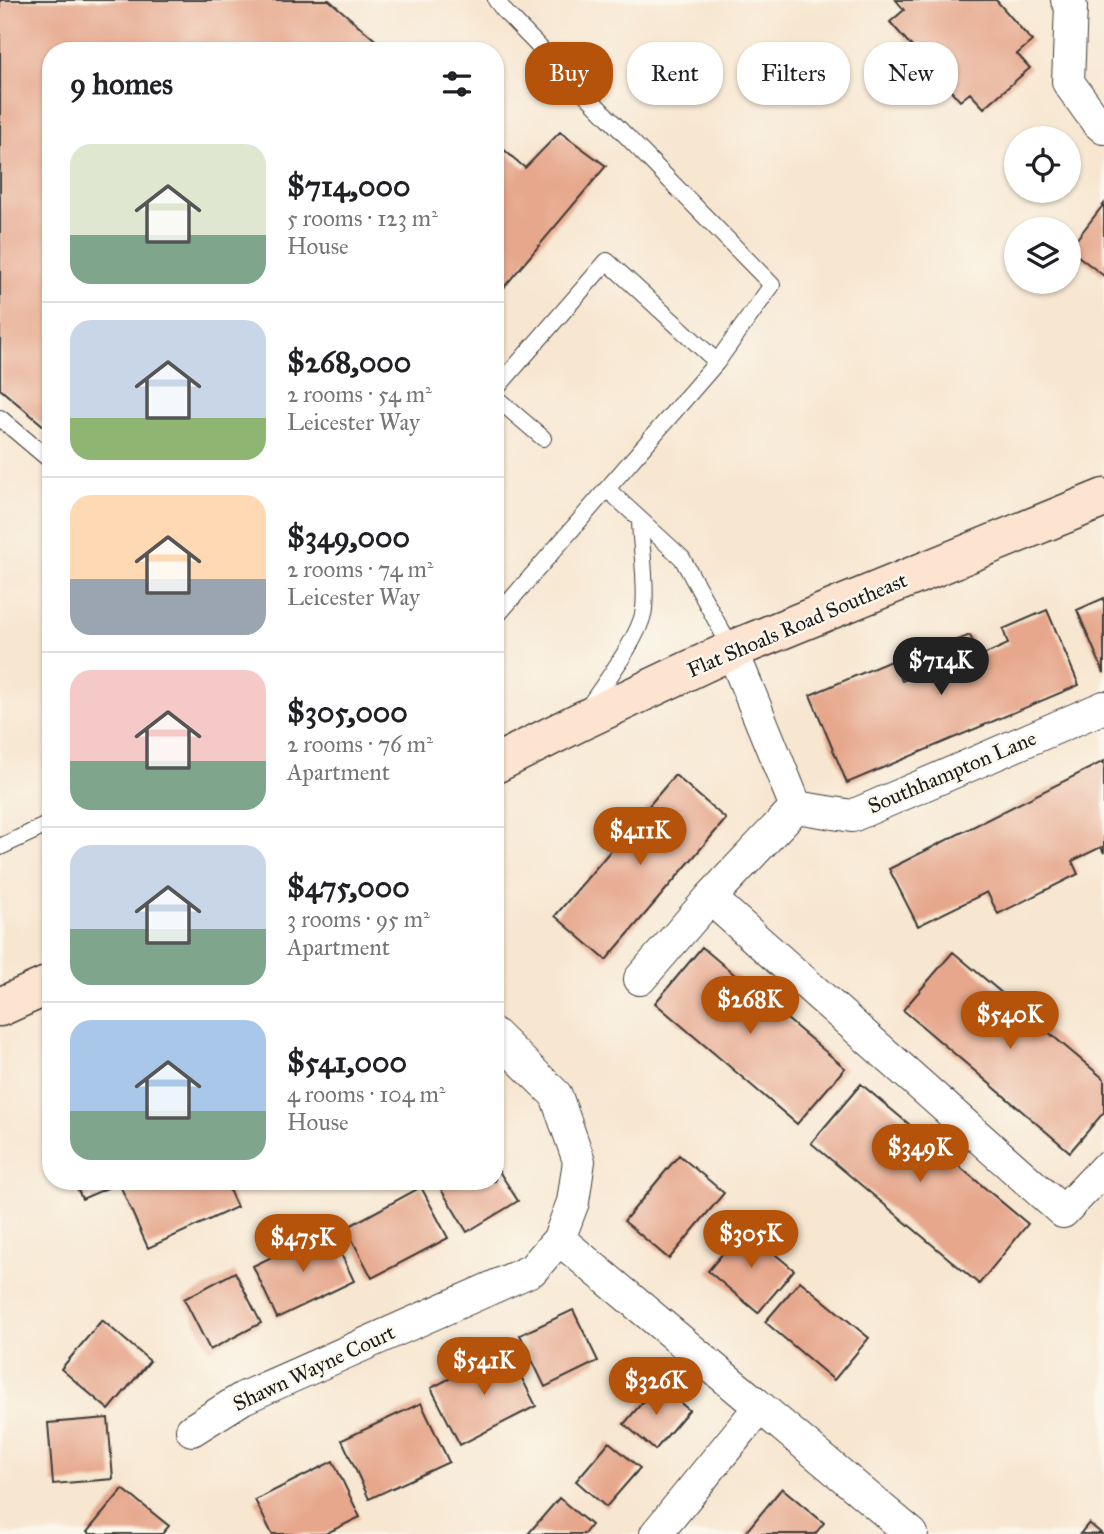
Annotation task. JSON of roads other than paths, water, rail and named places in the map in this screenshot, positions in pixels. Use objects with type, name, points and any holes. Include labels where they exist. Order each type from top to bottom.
[{"type":"street","points":[[1066,0],[1071,6],[1068,82],[1104,128]]},
{"type":"street","name":"Flat Shoals Road Southeast","points":[[504,760],[732,650],[1104,498]]},
{"type":"street","points":[[640,979],[710,898],[796,807],[732,650]]},
{"type":"street","name":"Southhampton Lane","points":[[796,807],[852,816],[1104,707]]},
{"type":"street","points":[[710,898],[1063,1212],[1104,1169]]},
{"type":"street","points":[[0,1007],[42,988]]},
{"type":"street","name":"Shawn Wayne Court","points":[[192,1430],[243,1398],[532,1270],[559,1240],[573,1202],[579,1161],[556,1095],[504,1044]]},
{"type":"street","points":[[559,1240],[912,1534]]},
{"type":"street","points":[[656,1534],[760,1407]]},
{"type":"lane","points":[[496,0],[772,285],[717,362],[504,608]]},
{"type":"lane","points":[[504,380],[607,261],[717,362]]},
{"type":"lane","points":[[504,405],[542,438]]},
{"type":"lane","points":[[0,418],[42,453]]},
{"type":"lane","points":[[607,489],[682,558],[732,650]]},
{"type":"lane","points":[[579,722],[634,638],[644,611],[640,521]]},
{"type":"lane","points":[[0,847],[42,827]]}]
